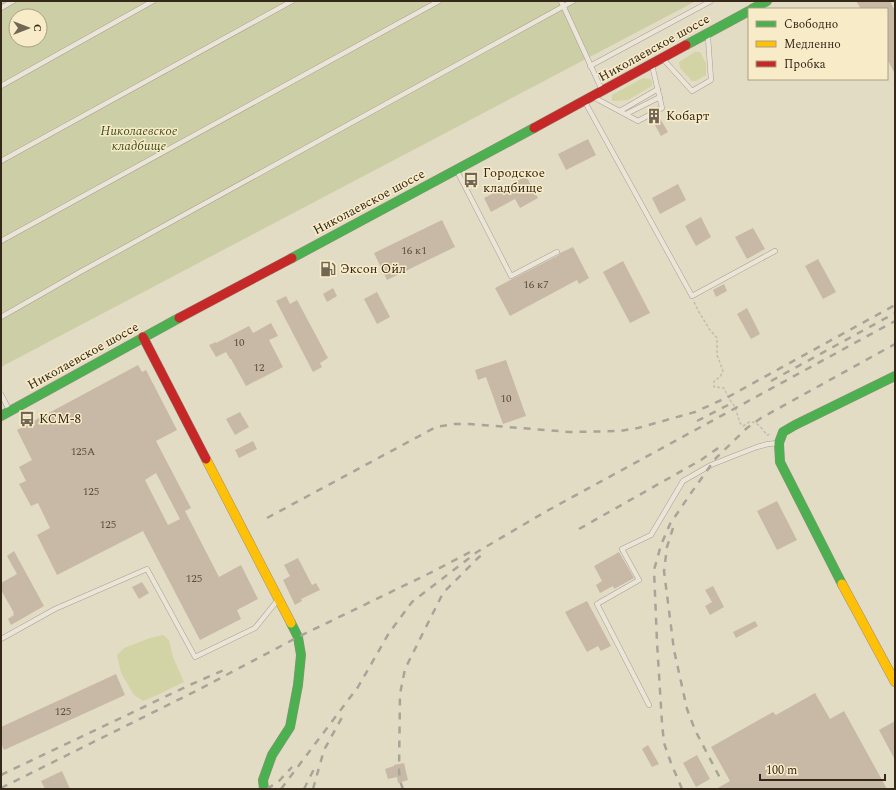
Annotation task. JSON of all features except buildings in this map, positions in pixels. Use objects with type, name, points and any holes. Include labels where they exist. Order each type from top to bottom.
[{"type":"street","points":[[754,8],[767,1]]},
{"type":"street","name":"Николаевское шоссе","points":[[1,416],[143,337],[748,12]]},
{"type":"street","points":[[143,337],[298,638],[301,655],[298,685],[290,727],[272,755],[264,780],[264,789]]},
{"type":"street","points":[[895,376],[795,425],[783,432],[779,443],[780,462],[857,612],[895,682]]},
{"type":"lane","points":[[1,8],[13,1]]},
{"type":"lane","points":[[1,86],[153,1]]},
{"type":"lane","points":[[1,161],[292,1]]},
{"type":"lane","points":[[1,241],[439,1]]},
{"type":"lane","points":[[561,1],[602,91]]},
{"type":"lane","points":[[1,317],[573,1]]},
{"type":"lane","points":[[590,66],[711,1]]},
{"type":"lane","points":[[662,58],[692,91],[711,80],[707,34]]},
{"type":"lane","points":[[588,98],[620,111],[638,121],[656,112],[662,108],[652,64]]},
{"type":"lane","points":[[620,111],[658,89]]},
{"type":"lane","points":[[626,114],[660,96]]},
{"type":"lane","points":[[588,98],[692,296],[775,251]]},
{"type":"lane","points":[[457,169],[511,276],[557,252]]},
{"type":"lane","points":[[1,394],[9,412]]},
{"type":"lane","points":[[648,705],[597,604],[639,580],[622,548],[651,535],[684,481],[717,462],[756,447],[779,443]]},
{"type":"lane","points":[[1,639],[55,609],[147,569],[195,657],[255,628],[278,599]]},
{"type":"path","points":[[692,296],[699,312],[710,330],[717,338],[717,355],[723,371],[720,377],[714,381],[714,387],[724,388],[735,407],[740,423],[743,426],[751,422],[755,423],[762,428],[767,435],[783,432]]},
{"type":"green space","name":"Николаевское кладбище","points":[[1,1],[696,1],[1,367]]},
{"type":"green space","points":[[695,52],[700,52],[706,63],[706,75],[696,81],[692,81],[680,68],[679,62]]},
{"type":"green space","points":[[643,78],[650,79],[652,81],[652,86],[628,100],[612,100],[612,95]]},
{"type":"green space","points":[[163,635],[169,640],[173,657],[184,682],[143,701],[134,695],[121,673],[117,655],[124,648],[150,638]]},
{"type":"railway","points":[[267,518],[436,427],[454,424],[470,424],[570,432],[620,431],[638,428],[695,412],[728,397],[895,305]]},
{"type":"railway","points":[[771,381],[895,313]]},
{"type":"railway","points":[[281,789],[358,687],[389,633],[412,602],[477,552],[545,512],[895,321]]},
{"type":"railway","points":[[682,789],[664,743],[657,642],[654,570],[661,545],[670,524],[716,458],[747,428],[761,418],[895,344]]},
{"type":"railway","points":[[697,421],[732,403]]},
{"type":"railway","points":[[579,529],[701,460],[724,444]]},
{"type":"railway","points":[[673,528],[667,547],[664,571],[674,650],[687,709],[695,730],[720,778]]},
{"type":"railway","points":[[1,788],[196,691],[298,637],[470,552]]},
{"type":"railway","points":[[403,789],[399,772],[400,694],[405,669],[443,593],[479,557],[485,553]]},
{"type":"railway","points":[[1,775],[224,670]]},
{"type":"railway","points":[[313,789],[324,750],[345,712]]},
{"type":"railway","points":[[267,789],[279,781],[292,767]]},
{"type":"railway","points":[[304,789],[314,769]]},
{"type":"traffic: fast","points":[[754,8],[767,1]]},
{"type":"traffic: fast","points":[[686,45],[748,12]]},
{"type":"traffic: fast","points":[[292,258],[534,128]]},
{"type":"traffic: fast","points":[[1,416],[179,318]]},
{"type":"traffic: fast","points":[[842,584],[780,462],[779,443],[783,432],[795,425],[895,376]]},
{"type":"traffic: fast","points":[[264,789],[263,780],[272,755],[290,727],[298,685],[301,655],[298,637],[291,623]]},
{"type":"traffic: slow","points":[[206,459],[291,623]]},
{"type":"traffic: slow","points":[[842,584],[895,682]]},
{"type":"traffic: jam","points":[[534,128],[686,45]]},
{"type":"traffic: jam","points":[[179,318],[292,258]]},
{"type":"traffic: jam","points":[[143,337],[206,459]]},
{"type":"place","name":"Кобарт","points":[[654,116]]},
{"type":"place","name":"Городское кладбище","points":[[471,180]]},
{"type":"place","name":"Эксон Ойл","points":[[328,269]]},
{"type":"place","name":"КСМ-8","points":[[27,419]]}]
